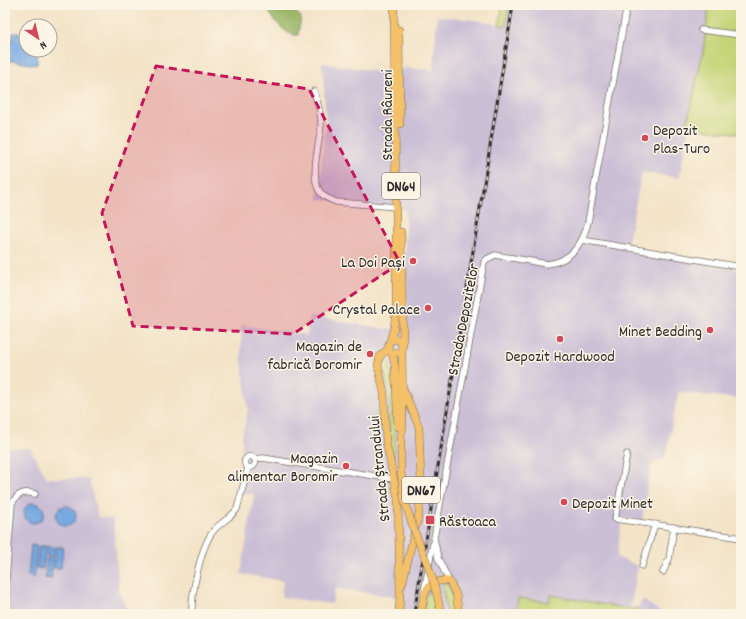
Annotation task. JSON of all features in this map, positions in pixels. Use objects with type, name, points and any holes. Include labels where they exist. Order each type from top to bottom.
[{"type":"main road","name":"Strada Râureni","points":[[390,340],[396,309],[397,6]]},
{"type":"main road","name":"Strada Râureni","points":[[397,6],[402,346]]},
{"type":"main road","points":[[390,340],[398,339],[402,346],[397,353],[390,351]]},
{"type":"main road","name":"DN64","points":[[390,340],[388,344],[395,366],[398,427],[401,436]]},
{"type":"main road","name":"DN67","points":[[400,593],[414,538],[421,501],[419,430],[417,419],[403,388],[402,346]]},
{"type":"main road","name":"Strada Ștrandului","points":[[390,351],[382,354],[378,365],[384,393],[386,442],[398,499],[399,614]]},
{"type":"main road","name":"DN64","points":[[403,388],[401,472],[404,499],[438,595],[441,614]]},
{"type":"main road","points":[[398,533],[400,537],[405,540],[411,540],[414,538]]},
{"type":"main road","points":[[421,614],[424,592],[432,584],[441,581],[449,581],[456,594],[458,614]]},
{"type":"street","name":"Strada Depozitelor","points":[[449,581],[438,558],[434,538],[484,262],[494,255],[555,264],[571,254],[582,240],[588,222],[627,5]]},
{"type":"street","points":[[701,30],[741,35]]},
{"type":"street","points":[[314,91],[321,120],[316,166],[317,182],[320,191],[327,198],[336,202],[396,207]]},
{"type":"street","points":[[582,240],[741,267]]},
{"type":"street","points":[[627,454],[616,519],[741,538]]},
{"type":"street","points":[[248,468],[244,464],[246,458],[251,457],[255,459],[263,458],[394,479]]},
{"type":"street","points":[[248,468],[254,466],[256,463],[255,459]]},
{"type":"street","points":[[192,614],[197,578],[206,544],[214,530],[237,509],[248,468]]},
{"type":"street","points":[[5,590],[12,504],[15,497],[27,492],[36,494]]},
{"type":"street","points":[[642,566],[655,524]]},
{"type":"street","points":[[663,572],[669,559],[674,527]]},
{"type":"street","points":[[424,592],[434,538]]},
{"type":"highlighted area","points":[[156,66],[309,89],[400,263],[293,334],[133,326],[102,213]]},
{"type":"shaded area","points":[[509,5],[709,5],[703,52],[679,178],[642,172],[626,251],[741,270],[741,399],[678,392],[666,455],[663,459],[651,464],[642,520],[622,518],[617,557],[638,566],[630,609],[551,595],[549,602],[518,598],[516,614],[395,614],[396,597],[335,588],[332,604],[281,597],[283,581],[241,574],[254,494],[237,494],[242,474],[242,436],[248,410],[241,355],[242,325],[307,335],[309,316],[386,329],[407,327],[405,210],[318,199],[326,120],[322,63],[389,73],[407,68],[433,70],[437,16],[483,21],[505,26]]},
{"type":"shaded area","points":[[5,448],[30,448],[47,478],[89,479],[98,517],[113,519],[119,591],[128,614],[5,614]]},
{"type":"shaded area","points":[[643,600],[664,614],[636,614],[639,610],[637,608]]},
{"type":"green space","points":[[263,5],[294,5],[294,11],[301,17],[298,35],[288,33],[283,29]]},
{"type":"green space","points":[[502,5],[509,5],[506,26],[499,25]]},
{"type":"green space","points":[[709,5],[741,5],[741,134],[686,127],[703,52]]},
{"type":"green space","points":[[386,360],[390,364],[393,391],[395,437],[394,460],[391,451],[389,433],[388,387],[384,375],[384,362]]},
{"type":"green space","points":[[447,583],[451,591],[456,614],[447,614],[442,584]]},
{"type":"green space","points":[[430,589],[435,614],[424,614],[425,598]]},
{"type":"green space","points":[[551,595],[630,609],[637,608],[639,610],[636,614],[516,614],[518,598],[549,602]]},
{"type":"water","points":[[13,33],[18,33],[18,58],[37,58],[36,65],[5,60],[5,47],[12,42]]},
{"type":"water","points":[[30,503],[38,503],[44,509],[44,517],[38,523],[30,523],[24,517],[24,509]]},
{"type":"water","points":[[62,506],[70,506],[76,512],[76,520],[70,526],[62,526],[56,520],[56,512]]},
{"type":"water","points":[[31,545],[37,546],[34,577],[28,576]]},
{"type":"water","points":[[39,546],[46,546],[43,569],[37,568]]},
{"type":"water","points":[[48,546],[54,547],[53,557],[47,556]]},
{"type":"water","points":[[56,547],[63,547],[61,568],[54,568]]},
{"type":"water","points":[[47,558],[53,559],[51,579],[45,578]]},
{"type":"railway","points":[[414,614],[513,5]]},
{"type":"place","name":"Depozit Plas-Turo","points":[[645,138]]},
{"type":"place","name":"La Doi Pași","points":[[413,261]]},
{"type":"place","name":"Crystal Palace","points":[[428,308]]},
{"type":"place","name":"Minet Bedding","points":[[710,330]]},
{"type":"place","name":"Depozit Hardwood","points":[[560,339]]},
{"type":"place","name":"Magazin de fabrică Boromir","points":[[370,354]]},
{"type":"place","name":"Magazin alimentar Boromir","points":[[346,466]]},
{"type":"place","name":"Depozit Minet","points":[[564,502]]},
{"type":"place","name":"Răstoaca","points":[[430,520]]}]
